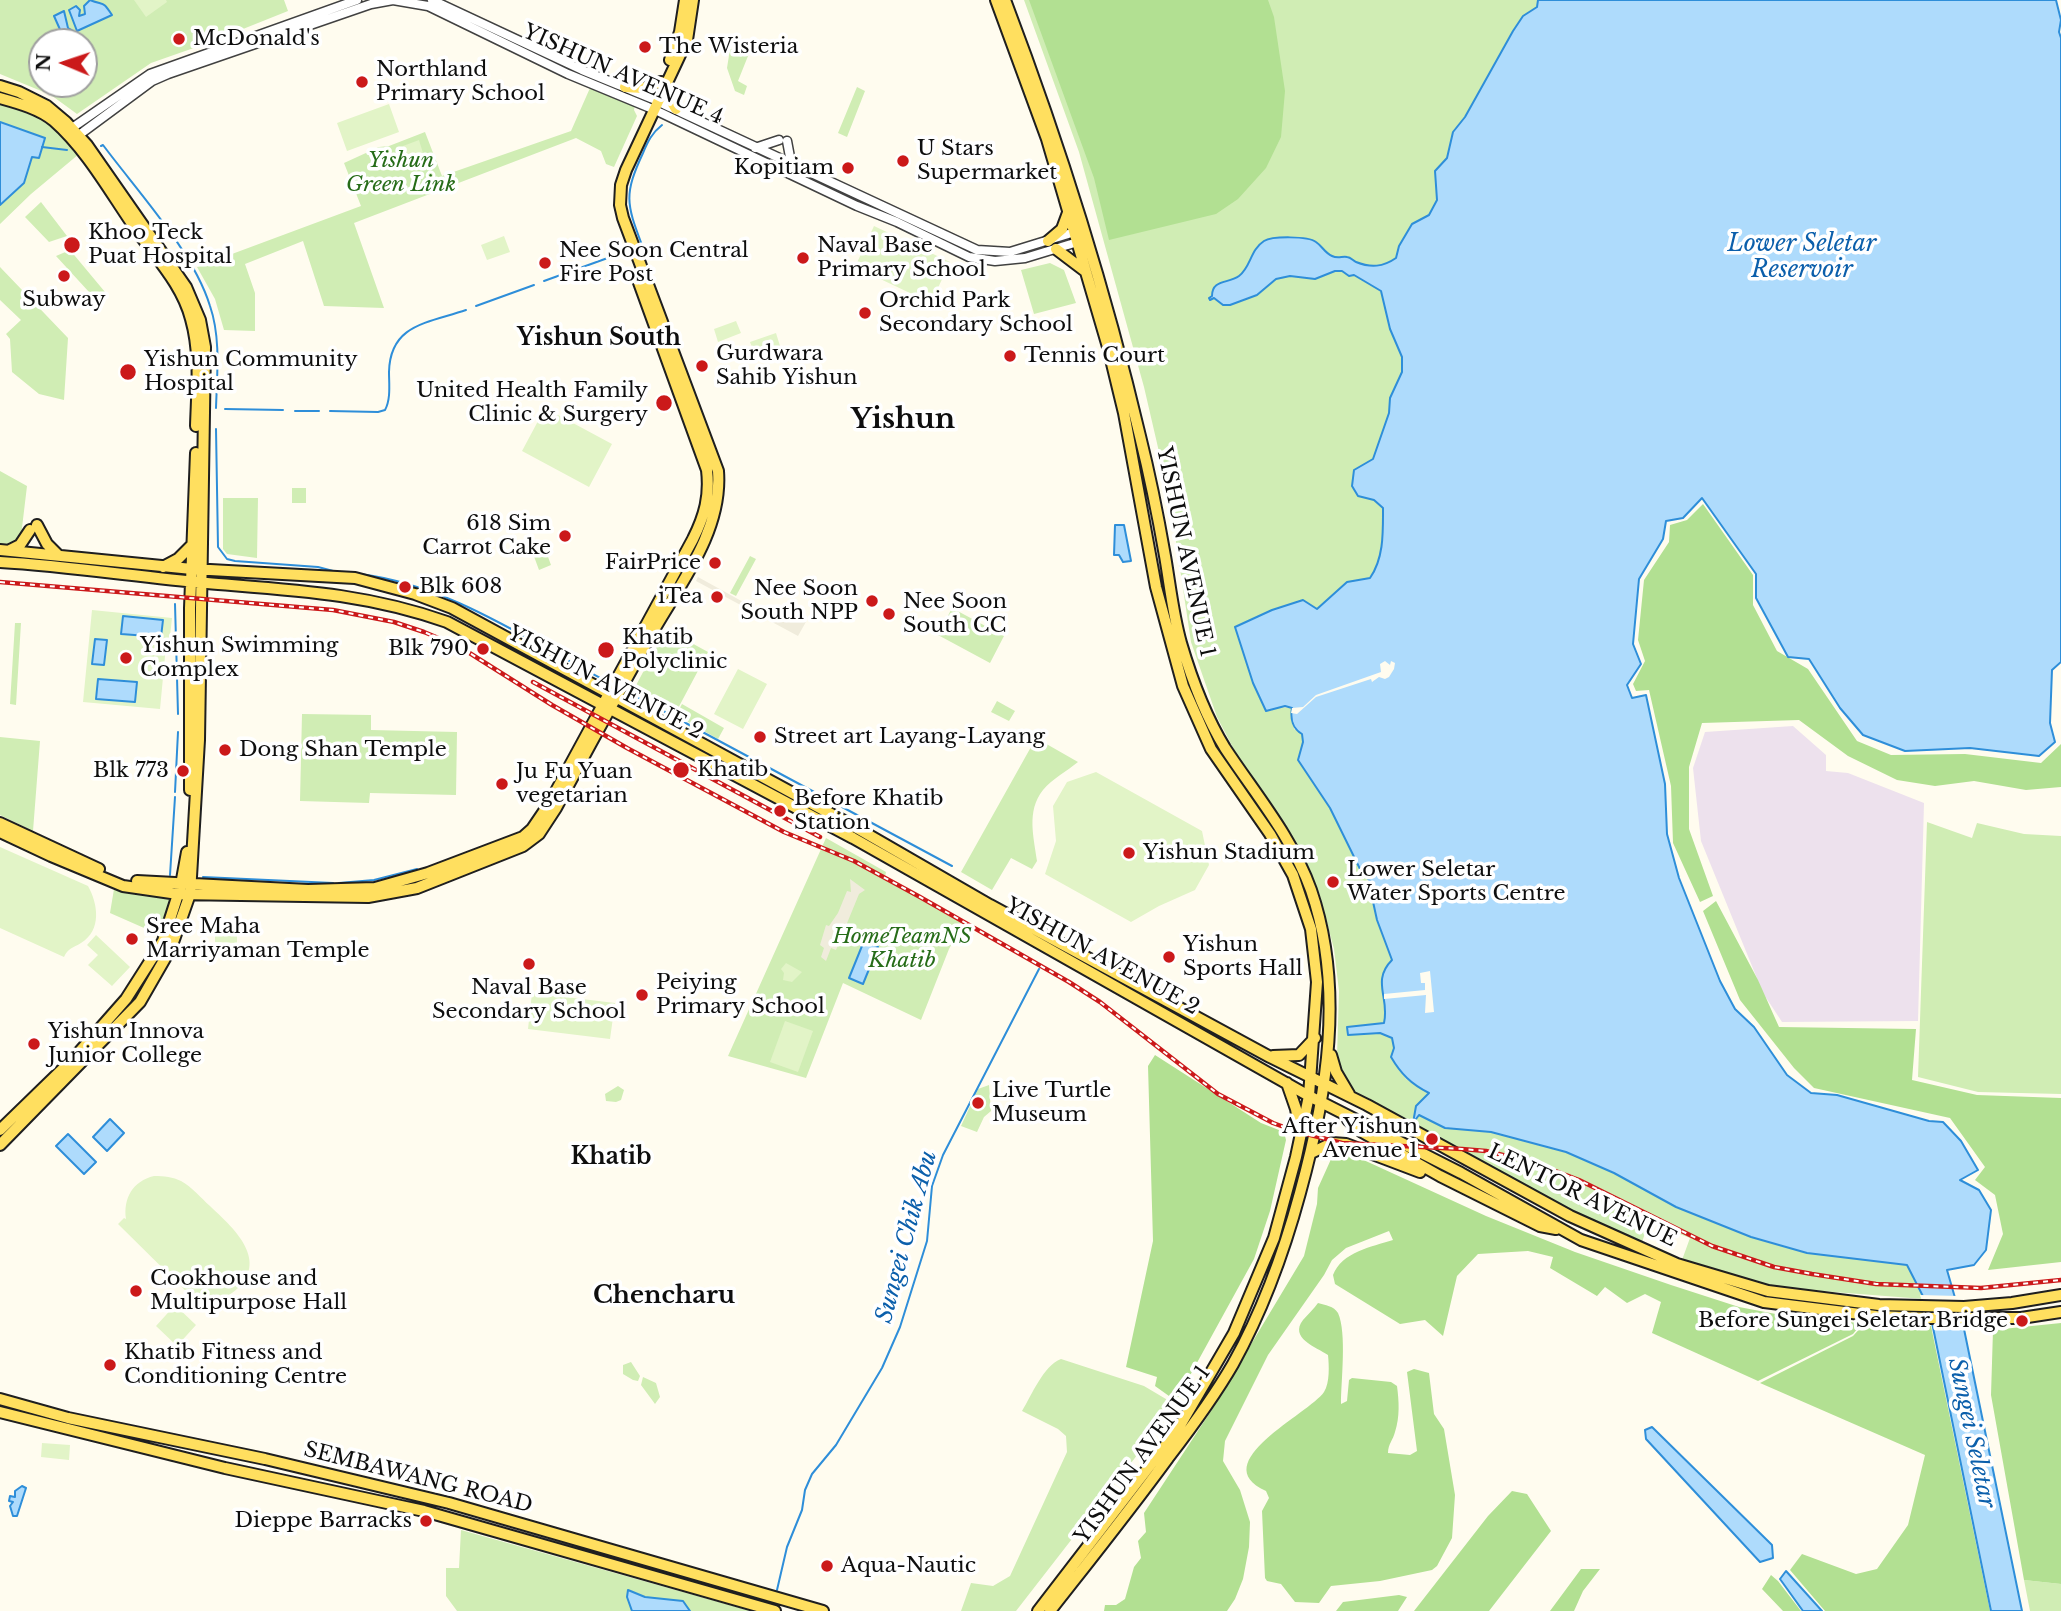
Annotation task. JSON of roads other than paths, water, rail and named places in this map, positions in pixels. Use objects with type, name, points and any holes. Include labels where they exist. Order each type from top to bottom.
[{"type":"main road","points":[[676,109],[664,82],[678,40],[685,0]]},
{"type":"main road","points":[[0,832],[113,883],[368,897],[417,888],[523,846],[543,829],[610,701],[704,540],[715,514],[720,490],[718,471],[639,263],[620,205],[621,185],[626,170],[664,82],[687,40],[693,0]]},
{"type":"main road","name":"YISHUN AVENUE 1","points":[[996,0],[1025,75],[1069,210],[1081,236],[1085,271],[1118,386],[1138,499],[1165,623],[1187,697],[1219,762],[1270,834],[1293,875],[1311,929],[1315,970],[1315,1038],[1309,1096],[1301,1134],[1275,1238],[1234,1333],[1178,1429],[1038,1611]]},
{"type":"main road","name":"YISHUN AVENUE 1","points":[[1005,0],[1036,81],[1127,384],[1152,485],[1179,635],[1199,691],[1222,743],[1284,833],[1298,858],[1319,914],[1326,961],[1329,1045],[1325,1084],[1311,1153],[1288,1235],[1274,1276],[1232,1365],[1198,1418],[1050,1611]]},
{"type":"main road","points":[[625,87],[643,88],[664,82]]},
{"type":"main road","points":[[0,86],[36,100],[78,141],[171,277],[191,319],[197,346],[198,543],[196,582],[190,608],[190,791],[185,889],[163,941],[126,999],[74,1058],[0,1130]]},
{"type":"main road","points":[[0,98],[41,113],[78,141]]},
{"type":"main road","points":[[1069,210],[1052,245],[1085,271]]},
{"type":"main road","points":[[1138,499],[1145,500],[1151,495],[1152,485]]},
{"type":"main road","points":[[1143,522],[1144,510],[1156,507]]},
{"type":"main road","points":[[2,550],[19,546],[34,527],[59,556]]},
{"type":"main road","points":[[163,567],[198,543]]},
{"type":"main road","points":[[198,543],[212,559],[231,571]]},
{"type":"main road","name":"YISHUN AVENUE 2","points":[[2,550],[163,567],[355,578],[415,594],[452,608],[610,701],[1311,1078]]},
{"type":"main road","name":"YISHUN AVENUE 2","points":[[0,562],[342,595],[406,608],[447,622],[610,701]]},
{"type":"main road","points":[[166,579],[182,591],[190,608]]},
{"type":"main road","points":[[0,1145],[140,1002],[171,948],[185,889],[199,740],[202,610],[196,582]]},
{"type":"main road","points":[[202,610],[211,594],[229,583]]},
{"type":"main road","points":[[0,823],[119,878],[185,889]]},
{"type":"main road","name":"YISHUN AVENUE 2","points":[[838,824],[1322,1102]]},
{"type":"main road","points":[[1315,970],[1319,975],[1323,975],[1326,961]]},
{"type":"main road","points":[[1270,1056],[1299,1055],[1315,1038]]},
{"type":"main road","points":[[1329,1045],[1336,1072],[1352,1097]]},
{"type":"main road","name":"LENTOR AVENUE","points":[[1311,1078],[1352,1097],[1570,1216],[1677,1264],[1768,1290],[1879,1305],[1964,1307],[2061,1295]]},
{"type":"main road","points":[[1287,1083],[1301,1134]]},
{"type":"main road","name":"LENTOR AVENUE","points":[[1322,1102],[1406,1144],[1581,1240],[1764,1302],[1876,1316],[1928,1318],[2021,1318],[2061,1312]]},
{"type":"main road","points":[[1335,1109],[1362,1132],[1468,1191],[1540,1226],[1568,1232]]},
{"type":"main road","points":[[1311,1153],[1332,1143],[1346,1144],[1468,1191]]},
{"type":"main road","name":"SEMBAWANG ROAD","points":[[0,1399],[65,1417],[279,1462],[449,1503],[823,1611]]},
{"type":"main road","name":"SEMBAWANG ROAD","points":[[0,1412],[225,1468],[424,1511],[775,1611]]},
{"type":"street","points":[[78,141],[150,74],[358,0]]},
{"type":"street","name":"YISHUN AVENUE 4","points":[[432,0],[553,57],[625,87],[857,206],[973,258],[995,261],[1017,259],[1081,236]]},
{"type":"street","name":"YISHUN AVENUE 4","points":[[78,141],[152,81],[382,1],[405,1],[428,6],[589,83],[676,109],[981,251],[1010,252],[1052,245]]},
{"type":"street","points":[[278,28],[286,28],[293,33]]},
{"type":"street","points":[[755,148],[783,140],[794,165]]},
{"type":"street","points":[[892,210],[890,215],[897,222]]},
{"type":"water","points":[[90,0],[105,5],[112,15],[84,28],[76,28],[69,10],[76,6],[80,10],[79,16],[85,14],[84,6]]},
{"type":"water","name":"Lower Seletar Reservoir","points":[[1538,0],[2056,0],[2061,20],[2061,662],[2052,670],[2050,723],[2055,742],[2039,756],[1970,748],[1905,751],[1863,735],[1840,708],[1809,659],[1788,657],[1756,598],[1756,574],[1702,498],[1683,518],[1666,521],[1663,539],[1639,579],[1633,644],[1641,664],[1627,685],[1632,698],[1646,695],[1665,784],[1667,834],[1679,878],[1720,981],[1735,1009],[1754,1027],[1787,1075],[1811,1093],[1837,1095],[1929,1121],[1943,1122],[1961,1141],[1978,1170],[1960,1180],[1979,1190],[1991,1210],[1986,1250],[1974,1265],[1947,1270],[1964,1329],[2022,1611],[1991,1611],[1929,1308],[1907,1265],[1807,1253],[1751,1237],[1676,1207],[1614,1173],[1566,1152],[1491,1132],[1445,1128],[1419,1115],[1413,1123],[1416,1106],[1429,1093],[1412,1082],[1395,1063],[1391,1057],[1394,1048],[1392,1038],[1380,1033],[1348,1035],[1347,1027],[1384,1023],[1383,975],[1392,960],[1377,920],[1370,888],[1374,885],[1361,871],[1330,808],[1298,760],[1303,742],[1302,734],[1293,723],[1292,708],[1285,706],[1266,711],[1253,683],[1235,627],[1272,610],[1303,600],[1317,609],[1347,582],[1370,578],[1375,570],[1383,535],[1383,508],[1374,500],[1358,496],[1352,486],[1354,470],[1373,459],[1389,413],[1390,398],[1402,372],[1402,357],[1390,329],[1381,291],[1342,271],[1315,279],[1290,276],[1276,279],[1257,295],[1230,305],[1223,305],[1214,298],[1209,298],[1218,284],[1243,272],[1259,245],[1268,239],[1290,237],[1312,240],[1332,256],[1348,257],[1367,265],[1382,265],[1396,258],[1399,246],[1412,224],[1429,215],[1437,200],[1435,171],[1447,158],[1453,132],[1465,117],[1513,31],[1523,16],[1537,7]]},
{"type":"water","points":[[64,11],[68,28],[59,28],[54,16]]},
{"type":"water","points":[[0,122],[45,138],[39,158],[32,157],[24,183],[0,205]]},
{"type":"water","points":[[1115,525],[1124,525],[1131,561],[1123,562],[1119,555],[1114,555]]},
{"type":"water","points":[[123,616],[163,620],[161,637],[121,634]]},
{"type":"water","points":[[95,639],[107,640],[104,665],[92,664]]},
{"type":"water","points":[[98,679],[137,682],[135,702],[96,699]]},
{"type":"water","points":[[864,941],[878,947],[863,984],[849,978]]},
{"type":"water","points":[[110,1119],[124,1133],[107,1151],[93,1137]]},
{"type":"water","points":[[68,1134],[96,1162],[84,1174],[56,1146]]},
{"type":"water","points":[[1652,1427],[1772,1545],[1773,1558],[1760,1562],[1646,1439],[1645,1430]]},
{"type":"water","points":[[22,1486],[26,1488],[17,1516],[13,1516],[10,1496],[15,1497],[15,1491]]},
{"type":"water","points":[[1786,1571],[1822,1611],[1803,1611],[1780,1579]]},
{"type":"water","points":[[628,1590],[645,1597],[683,1601],[690,1611],[632,1611],[627,1597]]},
{"type":"waterway","points":[[640,246],[642,245],[630,208],[630,189],[647,145],[662,125]]},
{"type":"waterway","points":[[101,146],[103,145],[163,222],[202,285],[216,331],[216,408]]},
{"type":"waterway","points":[[42,147],[67,150]]},
{"type":"waterway","points":[[544,281],[616,255]]},
{"type":"waterway","points":[[476,306],[534,285]]},
{"type":"waterway","points":[[330,411],[385,410],[389,396],[391,356],[396,344],[414,328],[466,310]]},
{"type":"waterway","points":[[225,409],[283,410]]},
{"type":"waterway","points":[[295,411],[319,411]]},
{"type":"waterway","points":[[216,429],[218,547],[227,559],[318,567],[337,572]]},
{"type":"waterway","points":[[360,574],[425,589],[456,602],[516,631],[604,680]]},
{"type":"waterway","points":[[175,604],[178,714]]},
{"type":"waterway","points":[[628,692],[952,866]]},
{"type":"waterway","points":[[175,792],[178,732]]},
{"type":"waterway","points":[[170,875],[175,797]]},
{"type":"waterway","points":[[339,883],[374,880],[417,869]]},
{"type":"waterway","points":[[203,877],[333,883]]},
{"type":"waterway","name":"Sungei Chik Abu","points":[[777,1590],[787,1547],[802,1510],[805,1490],[812,1474],[836,1445],[882,1368],[900,1327],[927,1241],[932,1186],[943,1155],[1039,969]]},
{"type":"railway","points":[[0,582],[333,610],[394,622],[460,647],[627,748],[784,832],[854,861],[1069,982],[1100,1002],[1218,1094],[1273,1123],[1295,1131],[1342,1143],[1486,1151],[1532,1162],[1579,1180],[1712,1246],[1774,1267],[1876,1284],[1981,1288],[2061,1280]]},
{"type":"railway","points":[[533,682],[820,837]]},
{"type":"place","name":"McDonald's","points":[[179,39]]},
{"type":"place","name":"The Wisteria","points":[[645,47]]},
{"type":"place","name":"Northland Primary School","points":[[362,82]]},
{"type":"place","name":"U Stars Supermarket","points":[[903,161]]},
{"type":"place","name":"Kopitiam","points":[[848,168]]},
{"type":"place","name":"Khoo Teck Puat Hospital","points":[[72,245]]},
{"type":"place","name":"Naval Base Primary School","points":[[803,258]]},
{"type":"place","name":"Nee Soon Central Fire Post","points":[[545,263]]},
{"type":"place","name":"Subway","points":[[64,276]]},
{"type":"place","name":"Orchid Park Secondary School","points":[[865,313]]},
{"type":"place","name":"Tennis Court","points":[[1010,356]]},
{"type":"place","name":"Gurdwara Sahib Yishun","points":[[702,366]]},
{"type":"place","name":"Yishun Community Hospital","points":[[128,372]]},
{"type":"place","name":"United Health Family Clinic & Surgery","points":[[664,403]]},
{"type":"place","name":"618 Sim Carrot Cake","points":[[565,536]]},
{"type":"place","name":"FairPrice","points":[[715,563]]},
{"type":"place","name":"Blk 608","points":[[405,587]]},
{"type":"place","name":"iTea","points":[[717,597]]},
{"type":"place","name":"Nee Soon South NPP","points":[[872,601]]},
{"type":"place","name":"Nee Soon South CC","points":[[889,614]]},
{"type":"place","name":"Blk 790","points":[[483,649]]},
{"type":"place","name":"Khatib Polyclinic","points":[[606,650]]},
{"type":"place","name":"Yishun Swimming Complex","points":[[126,658]]},
{"type":"place","name":"Street art Layang-Layang","points":[[760,737]]},
{"type":"place","name":"Dong Shan Temple","points":[[225,750]]},
{"type":"place","name":"Khatib","points":[[681,770]]},
{"type":"place","name":"Blk 773","points":[[183,771]]},
{"type":"place","name":"Ju Fu Yuan vegetarian","points":[[502,784]]},
{"type":"place","name":"Before Khatib Station","points":[[780,811]]},
{"type":"place","name":"Yishun Stadium","points":[[1129,853]]},
{"type":"place","name":"Lower Seletar Water Sports Centre","points":[[1333,882]]},
{"type":"place","name":"Sree Maha Marriyaman Temple","points":[[132,939]]},
{"type":"place","name":"Yishun Sports Hall","points":[[1169,957]]},
{"type":"place","name":"Naval Base Secondary School","points":[[529,964]]},
{"type":"place","name":"Peiying Primary School","points":[[642,995]]},
{"type":"place","name":"Yishun Innova Junior College","points":[[34,1044]]},
{"type":"place","name":"Live Turtle Museum","points":[[978,1103]]},
{"type":"place","name":"After Yishun Avenue 1","points":[[1432,1139]]},
{"type":"place","name":"Cookhouse and Multipurpose Hall","points":[[136,1291]]},
{"type":"place","name":"Before Sungei Seletar Bridge","points":[[2022,1321]]},
{"type":"place","name":"Khatib Fitness and Conditioning Centre","points":[[110,1365]]},
{"type":"place","name":"Dieppe Barracks","points":[[426,1521]]},
{"type":"place","name":"Aqua-Nautic","points":[[827,1566]]},
{"type":"district","name":"Yishun South","points":[[599,339]]},
{"type":"district","name":"Yishun","points":[[903,420]]},
{"type":"district","name":"Khatib","points":[[611,1158]]},
{"type":"district","name":"Chencharu","points":[[664,1296]]},
{"type":"park label","name":"Yishun Green Link","points":[[401,173]]},
{"type":"park label","name":"HomeTeamNS Khatib","points":[[902,949]]},
{"type":"water label","name":"Sungei Seletar","points":[[1971,1433]]}]
